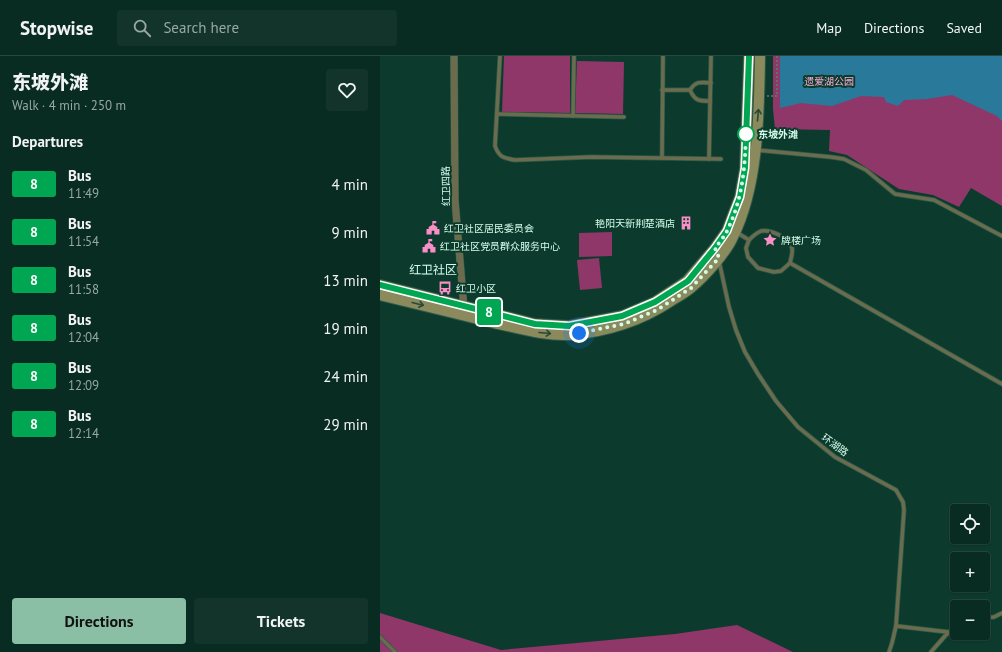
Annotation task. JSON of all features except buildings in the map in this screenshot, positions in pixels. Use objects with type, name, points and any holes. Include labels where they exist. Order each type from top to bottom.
[{"type":"main road","points":[[749,56],[750,149]]},
{"type":"main road","points":[[380,285],[534,332],[568,335],[624,324],[657,310],[691,288],[719,258],[733,238],[732,230],[750,149],[759,96],[760,56]]},
{"type":"main road","points":[[380,295],[535,324],[569,326],[622,316],[655,302],[688,281],[732,230]]},
{"type":"street","name":"红卫四路","points":[[454,56],[455,200],[464,310]]},
{"type":"lane","points":[[500,56],[495,146],[498,153],[503,158],[514,160],[591,158],[721,159]]},
{"type":"lane","points":[[573,116],[574,56]]},
{"type":"lane","points":[[662,158],[663,56]]},
{"type":"lane","points":[[709,159],[711,56]]},
{"type":"lane","points":[[690,90],[693,85],[700,82],[711,83]]},
{"type":"lane","points":[[662,90],[690,90]]},
{"type":"lane","points":[[690,90],[693,97],[700,101],[710,101]]},
{"type":"lane","points":[[497,114],[624,117]]},
{"type":"lane","points":[[750,149],[831,156],[844,160],[866,170],[895,194],[934,200],[1002,236]]},
{"type":"lane","points":[[732,230],[749,240]]},
{"type":"lane","points":[[763,231],[778,234],[790,243],[793,250],[790,263],[781,271],[774,272],[758,268],[748,256],[746,248],[749,240],[755,234],[763,231]]},
{"type":"lane","name":"环湖路","points":[[715,248],[719,258],[729,306],[739,337],[745,352],[776,401],[798,427],[835,457],[864,474],[890,486],[899,494],[903,502],[904,510],[896,626],[889,652]]},
{"type":"lane","points":[[790,263],[1002,384]]},
{"type":"lane","points":[[990,618],[994,618],[1002,613]]},
{"type":"lane","points":[[896,626],[948,632]]},
{"type":"lane","points":[[931,652],[948,632]]},
{"type":"lane","points":[[380,637],[395,652]]},
{"type":"path","points":[[759,96],[777,96],[778,56]]},
{"type":"green space","points":[[504,56],[570,56],[570,113],[502,112]]},
{"type":"green space","points":[[773,56],[1002,56],[1002,206],[971,188],[959,207],[933,195],[899,189],[847,155],[829,151],[830,130],[775,129],[773,109]]},
{"type":"green space","points":[[577,61],[624,62],[623,114],[575,113]]},
{"type":"green space","points":[[612,232],[612,256],[579,257],[579,233]]},
{"type":"green space","points":[[599,258],[602,288],[580,290],[577,260]]},
{"type":"green space","points":[[380,613],[501,650],[675,634],[737,625],[793,652],[380,652]]},
{"type":"water","name":"遗爱湖公园","points":[[780,56],[1002,56],[1002,121],[997,116],[952,95],[927,99],[904,100],[898,106],[886,102],[884,97],[861,96],[832,106],[801,103],[780,108]]},
{"type":"bus line","name":"8","points":[[380,285],[535,324],[569,326],[590,323],[622,316],[655,302],[688,281],[715,248],[727,231],[740,197],[745,168],[749,56]]},
{"type":"place","name":"东坡外滩","points":[[746,134]]},
{"type":"place","name":"艳阳天新荆楚酒店","points":[[686,223]]},
{"type":"place","name":"红卫社区居民委员会","points":[[433,228]]},
{"type":"place","name":"牌楼广场","points":[[770,240]]},
{"type":"place","name":"红卫社区党员群众服务中心","points":[[429,246]]},
{"type":"place","name":"红卫小区","points":[[445,288]]},
{"type":"district","name":"红卫社区","points":[[433,269]]},
{"type":"route","points":[[579,333],[624,324],[657,310],[691,288],[719,258],[715,248],[727,231],[740,197],[745,168],[746,132],[746,134]]}]
